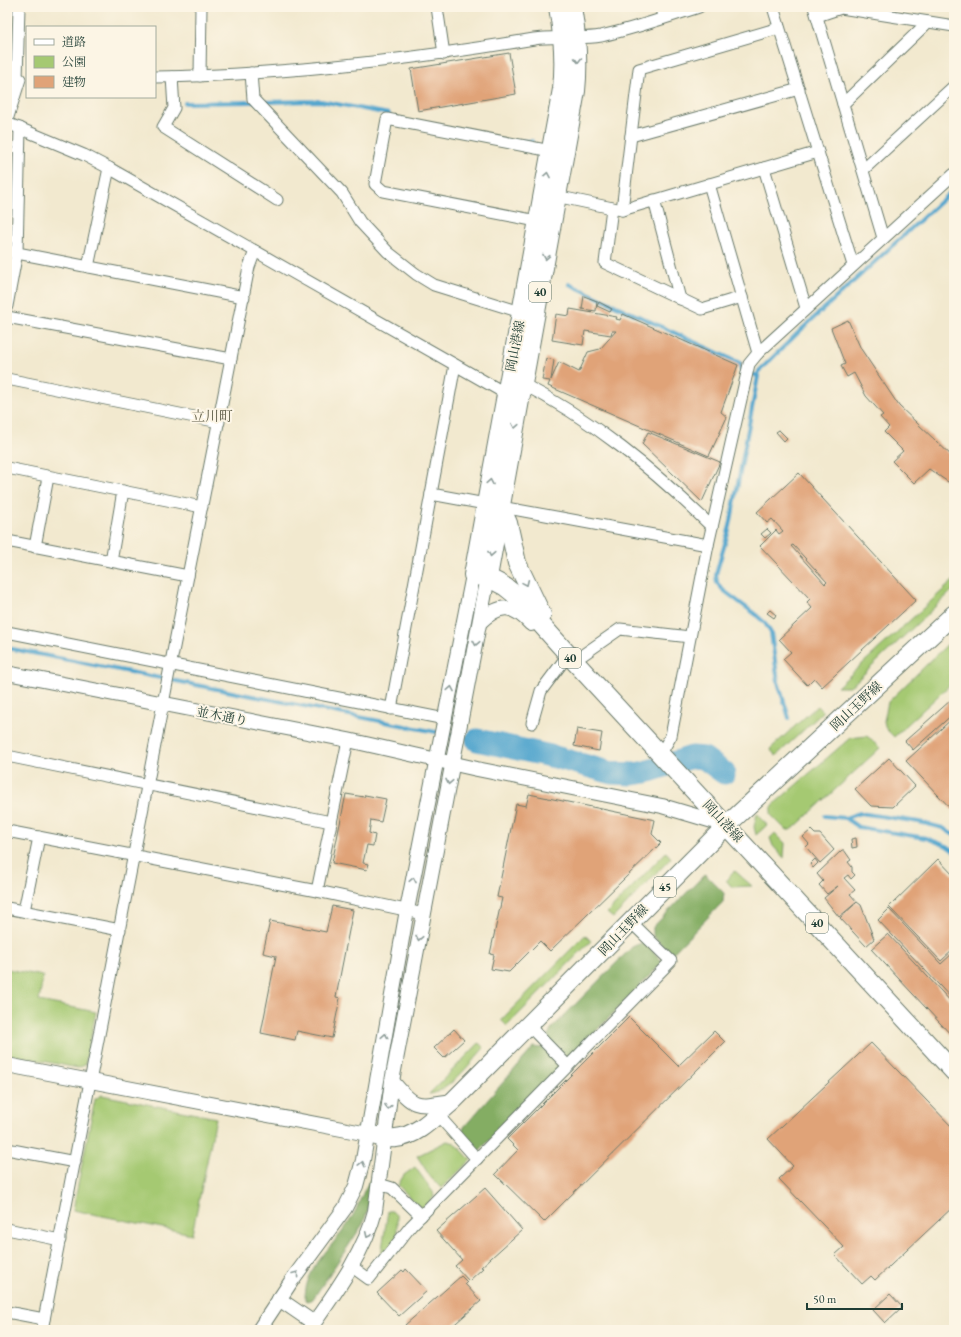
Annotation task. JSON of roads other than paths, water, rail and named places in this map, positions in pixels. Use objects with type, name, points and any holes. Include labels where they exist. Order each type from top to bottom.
[{"type":"main road","name":"岡山港線","points":[[558,7],[570,37]]},
{"type":"main road","name":"岡山港線","points":[[572,7],[570,37],[564,67],[558,152],[480,576],[503,584],[513,593],[566,653],[679,773],[954,1072]]},
{"type":"main road","name":"40","points":[[493,505],[508,523],[517,563],[526,585],[566,653]]},
{"type":"main road","name":"岡山玉野線","points":[[376,1136],[395,1138],[407,1135],[424,1125],[453,1101],[727,825],[954,614]]},
{"type":"street","points":[[7,120],[18,78],[19,7]]},
{"type":"street","points":[[200,76],[201,7]]},
{"type":"street","points":[[437,7],[444,54]]},
{"type":"street","points":[[156,77],[251,74],[444,54],[541,38],[600,36],[662,12],[699,7]]},
{"type":"street","points":[[773,7],[853,265]]},
{"type":"street","points":[[883,238],[815,11],[840,8],[954,26]]},
{"type":"street","points":[[843,104],[928,22]]},
{"type":"street","points":[[742,297],[702,309],[605,263],[631,136],[639,69],[779,28]]},
{"type":"street","points":[[251,74],[256,103],[342,193],[360,222],[388,252],[416,274],[434,285],[528,314]]},
{"type":"street","points":[[172,77],[174,108],[163,127],[277,200]]},
{"type":"street","points":[[863,170],[954,86]]},
{"type":"street","points":[[631,136],[798,89]]},
{"type":"street","points":[[545,223],[382,191],[375,184],[387,119],[558,152]]},
{"type":"street","points":[[7,123],[84,155],[109,168],[455,365],[515,389],[584,421],[611,439],[674,490],[712,528]]},
{"type":"street","points":[[7,306],[20,128]]},
{"type":"street","points":[[550,195],[617,209],[654,200],[818,152]]},
{"type":"street","points":[[88,267],[109,168]]},
{"type":"street","points":[[764,168],[806,308]]},
{"type":"street","points":[[660,754],[671,736],[708,545],[749,364],[758,353],[806,308],[954,174]]},
{"type":"street","points":[[709,184],[758,353]]},
{"type":"street","points":[[654,200],[680,299]]},
{"type":"street","points":[[7,1312],[43,1325],[188,576],[231,359],[255,251]]},
{"type":"street","points":[[12,252],[244,297]]},
{"type":"street","points":[[7,316],[231,359]]},
{"type":"street","points":[[391,709],[455,365]]},
{"type":"street","points":[[7,379],[219,422]]},
{"type":"street","points":[[7,468],[202,507]]},
{"type":"street","points":[[35,547],[48,476]]},
{"type":"street","points":[[111,561],[123,491]]},
{"type":"street","points":[[431,494],[708,545]]},
{"type":"street","points":[[7,541],[188,576]]},
{"type":"street","points":[[259,1330],[279,1299],[345,1208],[356,1186],[376,1136],[392,1081],[480,622],[480,576]]},
{"type":"street","points":[[279,1299],[315,1328],[371,1228],[379,1184],[376,1136],[407,910],[443,729],[480,576]]},
{"type":"street","points":[[480,622],[488,614],[498,610],[508,608],[514,609],[520,612],[536,631],[566,653]]},
{"type":"street","points":[[532,722],[540,691],[566,653],[620,629],[690,637]]},
{"type":"street","points":[[7,632],[170,670],[391,709],[443,729]]},
{"type":"street","name":"並木通り","points":[[7,673],[348,740],[662,806],[727,825]]},
{"type":"street","points":[[317,891],[348,740]]},
{"type":"street","points":[[7,756],[331,822]]},
{"type":"street","points":[[7,831],[317,891],[424,914]]},
{"type":"street","points":[[24,911],[39,837]]},
{"type":"street","points":[[7,908],[120,930]]},
{"type":"street","points":[[351,1266],[369,1279],[421,1216],[671,961],[631,922]]},
{"type":"street","points":[[529,1026],[568,1066]]},
{"type":"street","points":[[7,1065],[376,1136]]},
{"type":"street","points":[[392,1081],[407,1099],[414,1104],[422,1105],[453,1101]]},
{"type":"street","points":[[437,1114],[477,1159]]},
{"type":"street","points":[[7,1149],[75,1162]]},
{"type":"street","points":[[379,1184],[392,1188],[421,1216]]},
{"type":"street","points":[[7,1229],[60,1240]]},
{"type":"waterway","points":[[185,103],[321,101],[389,114]]},
{"type":"waterway","points":[[523,141],[532,141]]},
{"type":"waterway","points":[[789,718],[778,682],[771,633],[765,623],[755,614],[723,590],[717,583],[716,574],[730,526],[759,371],[804,327],[954,189]]},
{"type":"waterway","points":[[569,284],[740,363],[741,370],[758,376]]},
{"type":"waterway","points":[[7,648],[477,740]]},
{"type":"waterway","points":[[477,740],[555,757],[612,773],[633,774],[646,772],[692,757],[704,758],[724,773]]},
{"type":"waterway","points":[[845,818],[860,813],[919,822],[943,828],[954,835]]},
{"type":"waterway","points":[[825,816],[845,818],[858,827],[926,838],[947,846],[954,851]]},
{"type":"district","name":"立川町","points":[[212,416]]}]
